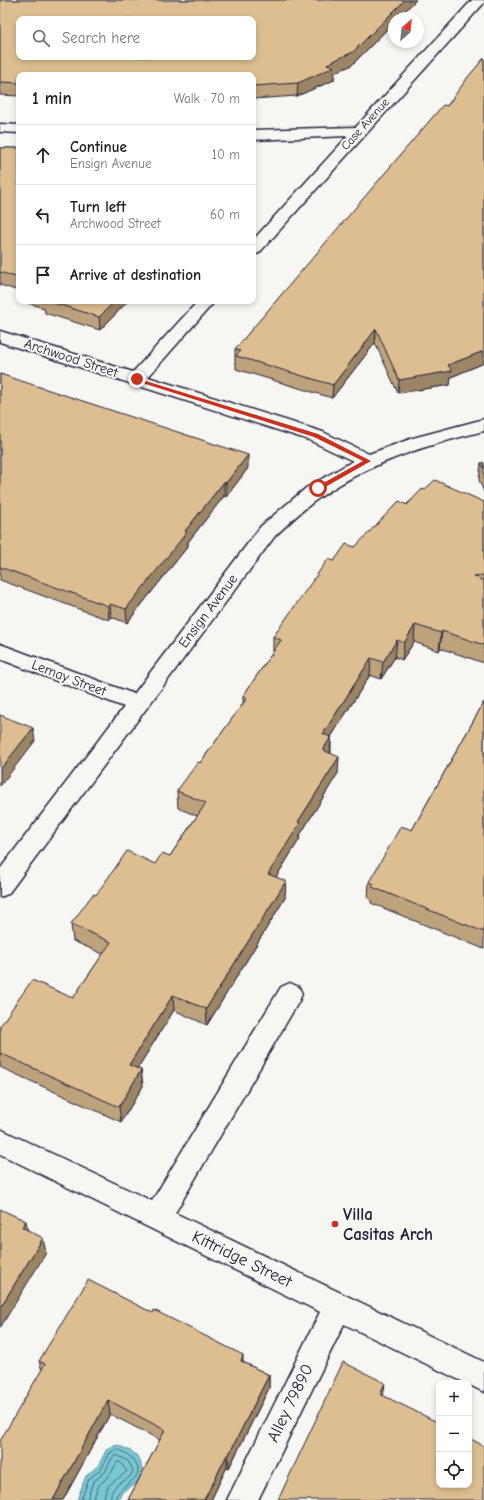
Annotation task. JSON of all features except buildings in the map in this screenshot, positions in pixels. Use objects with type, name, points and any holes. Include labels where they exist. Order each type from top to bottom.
[{"type":"street","name":"Case Avenue","points":[[256,247],[479,0]]},
{"type":"street","points":[[0,128],[16,130]]},
{"type":"street","points":[[256,135],[359,131]]},
{"type":"street","points":[[137,379],[204,304]]},
{"type":"street","name":"Archwood Street","points":[[0,336],[316,436],[368,461]]},
{"type":"street","name":"Ensign Avenue","points":[[0,887],[268,531],[318,488],[368,461],[432,438],[484,425]]},
{"type":"street","name":"Lemay Street","points":[[0,651],[138,704]]},
{"type":"street","points":[[157,1218],[290,994]]},
{"type":"street","name":"Kittridge Street","points":[[0,1141],[484,1376]]},
{"type":"street","name":"Alley 79890","points":[[242,1500],[338,1306]]},
{"type":"water","points":[[117,1445],[131,1451],[140,1461],[142,1471],[138,1482],[122,1492],[118,1500],[77,1500],[86,1476],[98,1466],[107,1449]]},
{"type":"place","name":"Villa Casitas Arch","points":[[335,1224]]},
{"type":"route","points":[[137,379],[316,436],[368,461],[318,488]]}]
